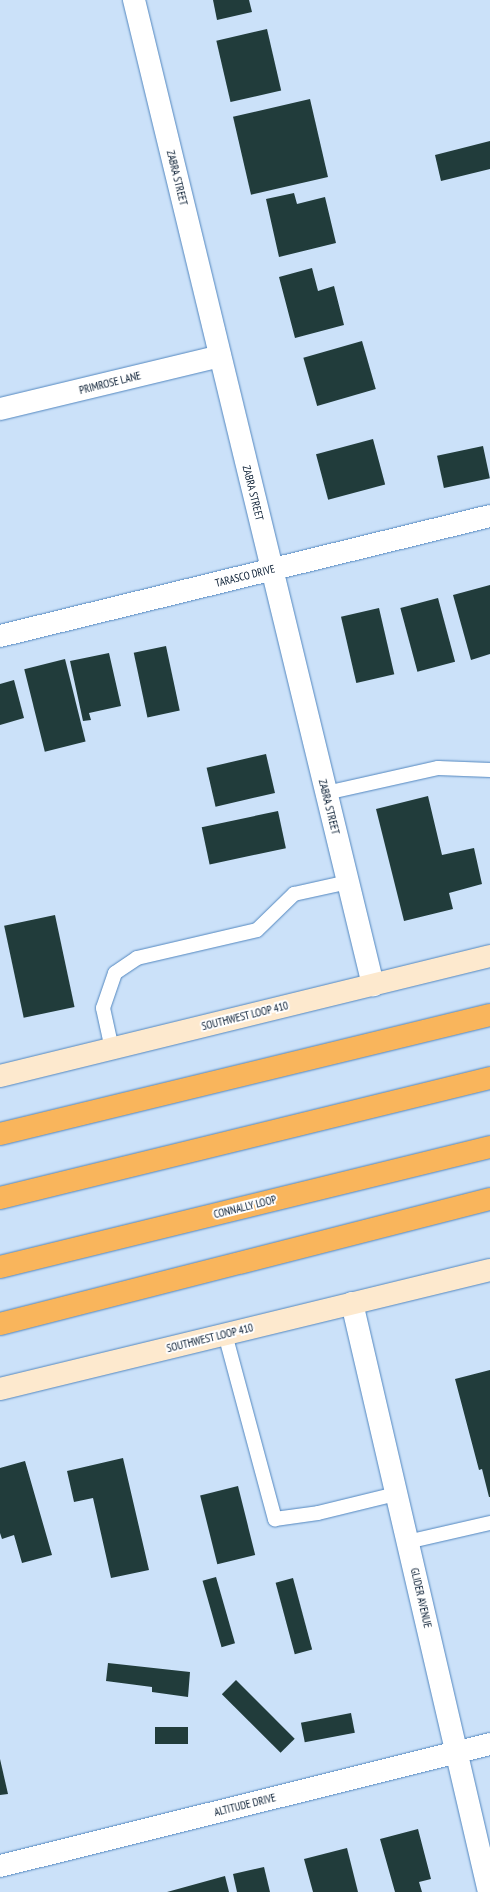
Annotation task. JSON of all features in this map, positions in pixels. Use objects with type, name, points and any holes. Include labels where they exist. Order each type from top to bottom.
[{"type":"highway","points":[[0,1134],[490,1015]]},
{"type":"highway","points":[[0,1198],[490,1078]]},
{"type":"highway","name":"CONNALLY LOOP","points":[[0,1267],[490,1147]]},
{"type":"highway","points":[[0,1324],[490,1199]]},
{"type":"main road","name":"SOUTHWEST LOOP 410","points":[[0,1076],[490,956]]},
{"type":"main road","name":"SOUTHWEST LOOP 410","points":[[0,1389],[490,1270]]},
{"type":"street","name":"ZABRA STREET","points":[[134,0],[373,985]]},
{"type":"street","name":"PRIMROSE LANE","points":[[0,409],[220,356]]},
{"type":"street","name":"TARASCO DRIVE","points":[[0,636],[490,516]]},
{"type":"street","name":"GLIDER AVENUE","points":[[352,1303],[489,1892]]},
{"type":"street","name":"ALTITUDE DRIVE","points":[[0,1866],[490,1744]]},
{"type":"lane","points":[[326,793],[438,768],[490,770]]},
{"type":"lane","points":[[112,1049],[103,1008],[115,973],[137,958],[257,930],[294,894],[348,882]]},
{"type":"lane","points":[[225,1334],[275,1519],[318,1513],[396,1494]]},
{"type":"lane","points":[[408,1542],[490,1524]]},
{"type":"building","points":[[213,0],[249,0],[252,12],[217,20]]},
{"type":"building","points":[[267,29],[281,90],[231,102],[216,41]]},
{"type":"building","points":[[310,99],[328,177],[251,195],[233,117]]},
{"type":"building","points":[[490,141],[490,169],[441,181],[435,155]]},
{"type":"building","points":[[294,193],[297,204],[325,197],[336,243],[279,257],[266,199]]},
{"type":"building","points":[[312,268],[318,291],[334,286],[344,325],[295,338],[279,277]]},
{"type":"building","points":[[362,341],[376,389],[317,406],[303,358]]},
{"type":"building","points":[[373,439],[385,484],[328,500],[316,454]]},
{"type":"building","points":[[483,446],[490,478],[444,488],[437,456]]},
{"type":"building","points":[[490,585],[490,654],[471,660],[453,595]]},
{"type":"building","points":[[438,598],[455,662],[417,672],[400,608]]},
{"type":"building","points":[[379,608],[394,674],[356,683],[341,617]]},
{"type":"building","points":[[166,646],[180,711],[147,717],[134,653]]},
{"type":"building","points":[[109,653],[121,706],[89,713],[91,720],[83,721],[70,661]]},
{"type":"building","points":[[65,659],[86,741],[45,752],[24,669]]},
{"type":"building","points":[[14,680],[24,718],[0,725],[0,684]]},
{"type":"building","points":[[266,754],[275,793],[216,807],[207,768]]},
{"type":"building","points":[[428,796],[442,855],[474,848],[482,884],[449,893],[453,909],[404,921],[376,809]]},
{"type":"building","points":[[278,811],[286,848],[210,864],[202,827]]},
{"type":"building","points":[[55,915],[75,1007],[24,1018],[4,926]]},
{"type":"building","points":[[490,1370],[489,1497],[482,1469],[479,1470],[455,1379]]},
{"type":"building","points":[[123,1458],[149,1570],[111,1578],[93,1498],[74,1502],[67,1471]]},
{"type":"building","points":[[25,1461],[52,1555],[22,1563],[14,1535],[2,1539],[0,1533],[0,1468]]},
{"type":"building","points":[[238,1486],[255,1555],[217,1564],[200,1495]]},
{"type":"building","points":[[216,1577],[235,1643],[222,1647],[203,1581]]},
{"type":"building","points":[[293,1578],[312,1649],[295,1654],[276,1583]]},
{"type":"building","points":[[108,1663],[190,1672],[188,1697],[152,1692],[152,1687],[106,1681]]},
{"type":"building","points":[[236,1680],[295,1739],[281,1753],[222,1694]]},
{"type":"building","points":[[351,1713],[355,1733],[305,1742],[301,1723]]},
{"type":"building","points":[[155,1727],[188,1727],[188,1744],[155,1744]]},
{"type":"building","points":[[0,1759],[8,1794],[0,1795]]},
{"type":"building","points":[[418,1829],[431,1879],[419,1882],[422,1892],[395,1892],[380,1839]]},
{"type":"building","points":[[347,1848],[358,1892],[313,1892],[304,1859]]},
{"type":"building","points":[[264,1867],[270,1892],[237,1892],[233,1874]]},
{"type":"building","points":[[225,1876],[229,1892],[167,1892]]}]
